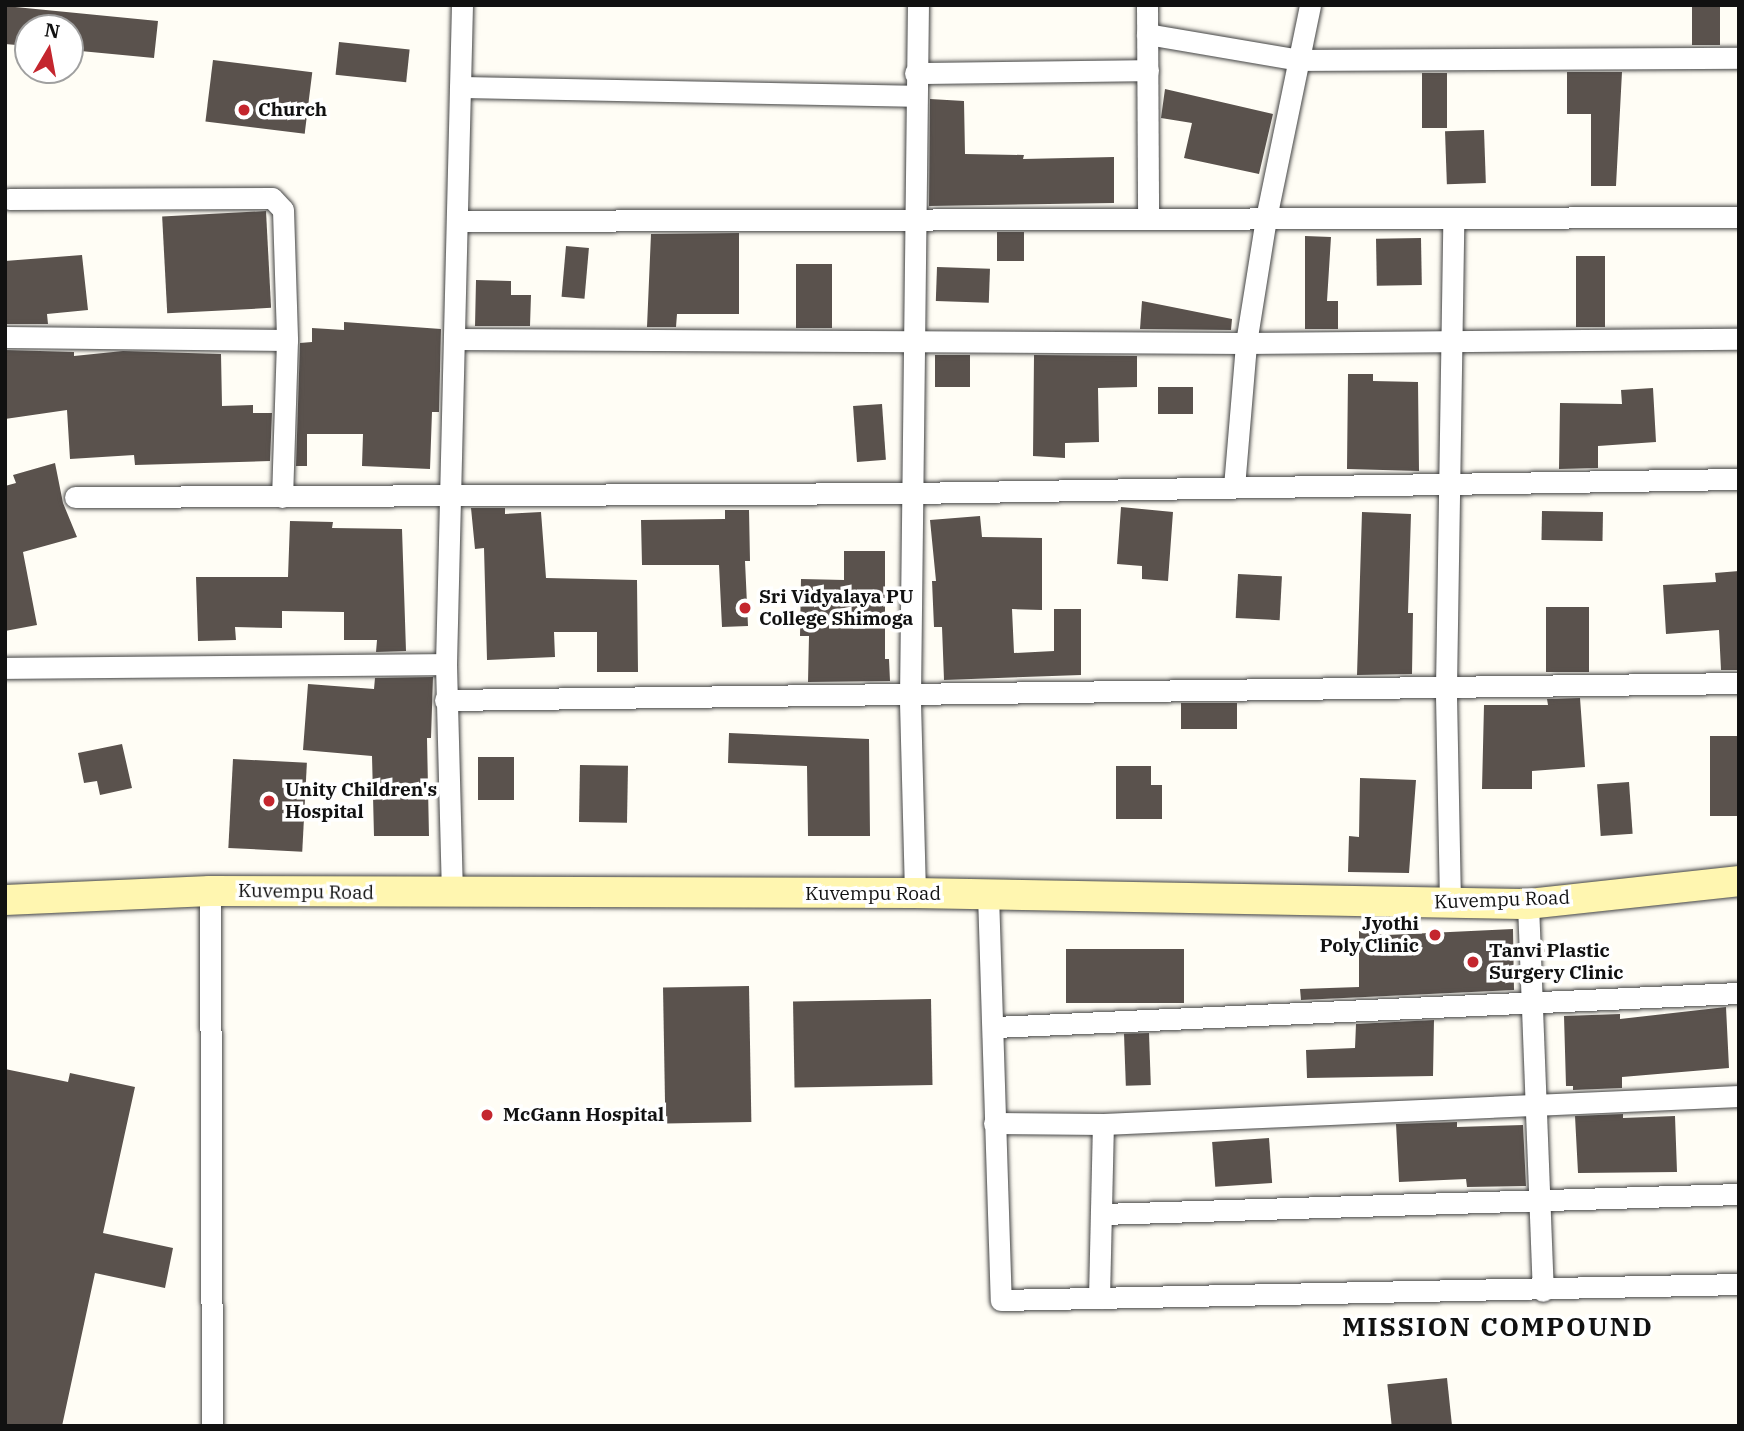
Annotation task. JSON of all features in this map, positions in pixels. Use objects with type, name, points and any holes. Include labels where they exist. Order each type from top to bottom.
[{"type":"main road","name":"Kuvempu Road","points":[[5,900],[210,891],[453,894],[915,893],[1528,904],[1739,881]]},
{"type":"street","points":[[453,894],[445,700],[462,5]]},
{"type":"street","points":[[915,893],[910,697],[914,96],[918,5]]},
{"type":"street","points":[[1147,5],[1148,216]]},
{"type":"street","points":[[1234,487],[1246,343],[1266,218],[1310,5]]},
{"type":"street","points":[[1147,34],[1299,60],[1739,58]]},
{"type":"street","points":[[915,73],[1148,70]]},
{"type":"street","points":[[460,87],[914,96]]},
{"type":"street","points":[[9,200],[272,198],[283,210],[287,340],[282,497]]},
{"type":"street","points":[[457,221],[913,221],[1148,216],[1453,220],[1739,217]]},
{"type":"street","points":[[1450,903],[1446,688],[1453,220]]},
{"type":"street","points":[[5,337],[287,340]]},
{"type":"street","points":[[454,339],[1246,343],[1739,339]]},
{"type":"street","points":[[75,497],[911,493],[1739,479]]},
{"type":"street","points":[[5,668],[446,664]]},
{"type":"street","points":[[445,700],[910,697],[1739,683]]},
{"type":"street","points":[[210,891],[212,1426]]},
{"type":"street","points":[[988,894],[995,1027],[994,1123],[1001,1300],[1543,1291],[1739,1284]]},
{"type":"street","points":[[1528,904],[1534,1003],[1543,1291]]},
{"type":"street","points":[[995,1027],[1739,993]]},
{"type":"street","points":[[994,1123],[1103,1124],[1739,1096]]},
{"type":"street","points":[[1099,1298],[1103,1124]]},
{"type":"street","points":[[1102,1214],[1739,1195]]},
{"type":"building","points":[[1692,5],[1720,5],[1720,45],[1692,45]]},
{"type":"building","points":[[5,6],[158,21],[154,58],[84,51],[84,14],[14,14],[14,45],[5,44]]},
{"type":"building","points":[[339,42],[410,49],[406,82],[336,75]]},
{"type":"building","points":[[213,60],[312,72],[305,134],[205,122]]},
{"type":"building","points":[[1567,72],[1622,72],[1616,186],[1591,186],[1591,114],[1567,114]]},
{"type":"building","points":[[1422,73],[1447,73],[1447,128],[1422,128]]},
{"type":"building","points":[[1165,89],[1273,114],[1259,174],[1184,158],[1192,123],[1161,118]]},
{"type":"building","points":[[930,99],[964,101],[965,154],[1024,155],[1023,159],[1114,157],[1114,203],[929,206]]},
{"type":"building","points":[[1484,130],[1486,183],[1447,184],[1445,131]]},
{"type":"building","points":[[266,211],[271,308],[167,313],[162,216]]},
{"type":"building","points":[[997,232],[1024,232],[1024,261],[997,261]]},
{"type":"building","points":[[739,233],[739,314],[677,314],[676,327],[647,327],[651,234]]},
{"type":"building","points":[[1305,236],[1331,237],[1327,301],[1338,301],[1338,329],[1305,329]]},
{"type":"building","points":[[1421,238],[1422,285],[1377,286],[1376,239]]},
{"type":"building","points":[[566,246],[589,248],[584,299],[562,297]]},
{"type":"building","points":[[82,255],[88,310],[47,314],[48,324],[5,324],[5,261]]},
{"type":"building","points":[[1576,256],[1605,256],[1605,327],[1576,327]]},
{"type":"building","points":[[796,264],[832,264],[832,328],[796,328]]},
{"type":"building","points":[[937,267],[990,269],[989,303],[936,301]]},
{"type":"building","points":[[476,280],[511,281],[511,295],[531,295],[530,326],[475,326]]},
{"type":"building","points":[[1142,301],[1232,319],[1231,330],[1140,329]]},
{"type":"building","points":[[344,322],[441,329],[439,412],[432,412],[430,469],[362,466],[363,434],[307,434],[307,466],[296,466],[300,343],[312,342],[312,328],[344,330]]},
{"type":"building","points":[[5,350],[74,352],[74,356],[123,351],[221,354],[222,406],[253,405],[253,413],[272,413],[270,461],[135,465],[134,455],[70,459],[67,410],[5,419]]},
{"type":"building","points":[[935,355],[970,355],[970,387],[935,387]]},
{"type":"building","points":[[1034,355],[1137,356],[1137,387],[1098,388],[1099,442],[1065,443],[1065,458],[1033,456]]},
{"type":"building","points":[[1348,374],[1373,374],[1373,381],[1418,382],[1419,471],[1347,469]]},
{"type":"building","points":[[1158,387],[1193,387],[1193,414],[1158,414]]},
{"type":"building","points":[[1653,388],[1656,442],[1598,446],[1598,468],[1559,469],[1560,403],[1622,404],[1621,390]]},
{"type":"building","points":[[882,404],[886,460],[857,462],[853,406]]},
{"type":"building","points":[[55,463],[63,503],[77,537],[23,552],[37,625],[5,631],[5,486],[16,483],[13,475]]},
{"type":"building","points":[[1121,507],[1173,512],[1168,581],[1142,579],[1142,566],[1117,564]]},
{"type":"building","points":[[471,508],[505,508],[505,514],[541,512],[546,578],[637,580],[638,672],[597,672],[597,632],[554,632],[555,657],[487,660],[484,548],[475,549]]},
{"type":"building","points":[[725,510],[749,510],[750,561],[745,561],[748,626],[722,627],[719,565],[642,565],[641,520],[725,519]]},
{"type":"building","points":[[1542,511],[1603,512],[1602,541],[1541,540]]},
{"type":"building","points":[[1362,512],[1411,514],[1408,613],[1413,613],[1412,674],[1357,675]]},
{"type":"building","points":[[980,516],[982,537],[1042,538],[1042,610],[1012,609],[1014,653],[1054,651],[1054,609],[1081,609],[1081,675],[944,680],[942,627],[934,627],[932,581],[936,581],[930,520]]},
{"type":"building","points":[[290,521],[333,522],[332,528],[402,529],[406,651],[376,652],[377,640],[344,640],[344,612],[282,611],[282,628],[235,627],[236,640],[198,641],[196,577],[288,577]]},
{"type":"building","points":[[844,551],[885,551],[885,659],[889,659],[890,681],[808,682],[809,636],[800,636],[801,579],[844,580]]},
{"type":"building","points":[[1739,571],[1739,670],[1721,670],[1719,630],[1666,634],[1663,585],[1716,582],[1715,573]]},
{"type":"building","points":[[1238,574],[1282,576],[1280,620],[1236,618]]},
{"type":"building","points":[[1546,607],[1589,607],[1589,672],[1546,672]]},
{"type":"building","points":[[433,677],[431,738],[427,738],[429,836],[374,836],[372,756],[303,750],[308,684],[374,689],[375,678]]},
{"type":"building","points":[[1580,698],[1585,767],[1532,771],[1532,789],[1482,789],[1484,705],[1548,705],[1547,699]]},
{"type":"building","points":[[1181,703],[1237,703],[1237,729],[1181,729]]},
{"type":"building","points":[[729,733],[869,739],[870,836],[808,836],[807,766],[728,763]]},
{"type":"building","points":[[1710,736],[1739,736],[1739,816],[1710,816]]},
{"type":"building","points":[[122,744],[132,788],[100,795],[97,781],[84,783],[78,753]]},
{"type":"building","points":[[478,757],[514,757],[514,800],[478,800]]},
{"type":"building","points":[[233,759],[307,763],[302,852],[228,848]]},
{"type":"building","points":[[580,765],[628,766],[627,823],[579,822]]},
{"type":"building","points":[[1116,766],[1151,766],[1151,785],[1162,785],[1162,819],[1116,819]]},
{"type":"building","points":[[1360,778],[1416,780],[1409,873],[1348,872],[1349,836],[1359,837]]},
{"type":"building","points":[[1629,782],[1633,834],[1601,836],[1597,784]]},
{"type":"building","points":[[1513,929],[1514,990],[1301,1000],[1300,989],[1359,987],[1359,931],[1387,935]]},
{"type":"building","points":[[1066,949],[1184,949],[1184,1003],[1066,1003]]},
{"type":"building","points":[[749,986],[751,1122],[665,1123],[663,988]]},
{"type":"building","points":[[931,999],[933,1085],[795,1087],[793,1001]]},
{"type":"building","points":[[1726,1007],[1729,1068],[1622,1077],[1622,1088],[1573,1090],[1573,1086],[1566,1086],[1564,1016],[1620,1014],[1620,1019]]},
{"type":"building","points":[[1434,1020],[1433,1076],[1307,1078],[1306,1050],[1355,1048],[1356,1024]]},
{"type":"building","points":[[1149,1033],[1151,1085],[1126,1086],[1124,1034]]},
{"type":"building","points":[[5,1069],[68,1082],[70,1073],[135,1087],[103,1233],[173,1248],[165,1288],[95,1273],[62,1426],[5,1426]]},
{"type":"building","points":[[1623,1114],[1623,1118],[1675,1116],[1677,1172],[1578,1173],[1575,1116]]},
{"type":"building","points":[[1457,1122],[1457,1127],[1523,1125],[1526,1186],[1467,1187],[1466,1179],[1399,1182],[1396,1124]]},
{"type":"building","points":[[1269,1138],[1272,1183],[1215,1187],[1212,1142]]},
{"type":"building","points":[[1447,1378],[1452,1426],[1392,1426],[1387,1384]]},
{"type":"place","name":"Church","points":[[244,110]]},
{"type":"place","name":"Sri Vidyalaya PU College Shimoga","points":[[745,608]]},
{"type":"place","name":"Unity Children's Hospital","points":[[269,801]]},
{"type":"place","name":"Jyothi Poly Clinic","points":[[1435,935]]},
{"type":"place","name":"Tanvi Plastic Surgery Clinic","points":[[1473,962]]},
{"type":"place","name":"McGann Hospital","points":[[487,1115]]},
{"type":"district","name":"MISSION COMPOUND","points":[[1498,1327]]}]
